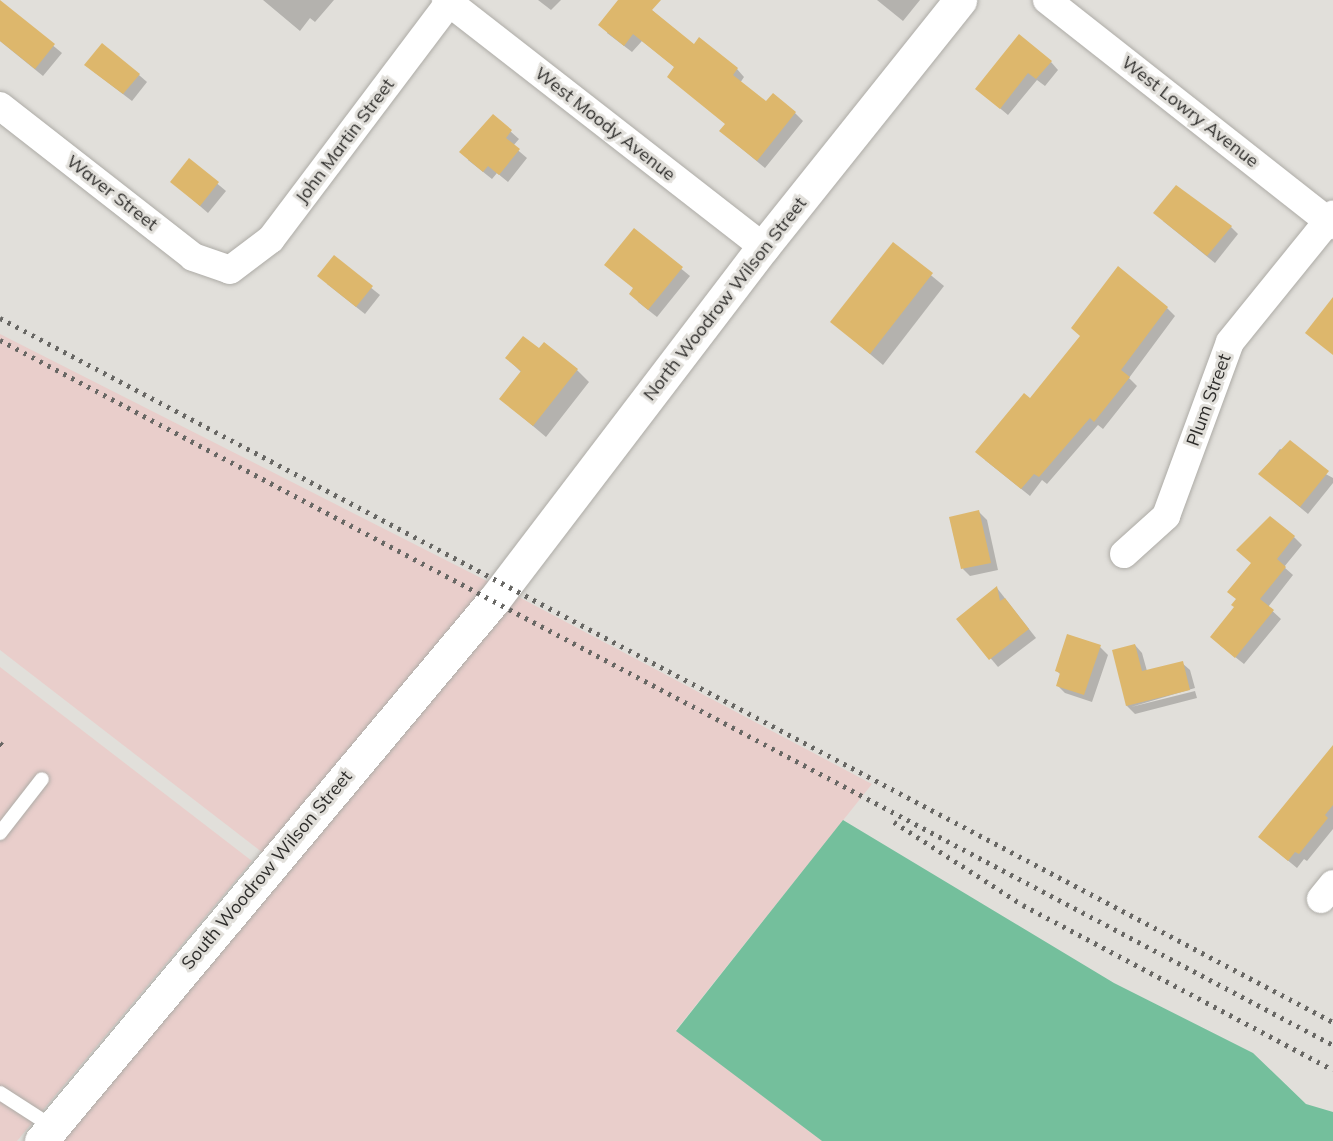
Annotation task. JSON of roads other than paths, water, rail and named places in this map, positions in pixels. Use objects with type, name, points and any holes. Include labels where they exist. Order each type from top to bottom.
[{"type":"street","name":"North Woodrow Wilson Street","points":[[494,600],[763,247],[960,0]]},
{"type":"street","name":"West Lowry Avenue","points":[[1047,0],[1332,220]]},
{"type":"street","name":"West Moody Avenue","points":[[449,1],[763,247]]},
{"type":"street","name":"John Martin Street","points":[[230,270],[271,239],[449,1]]},
{"type":"street","name":"Waver Street","points":[[0,106],[193,257],[230,270]]},
{"type":"street","name":"Plum Street","points":[[1124,554],[1166,516],[1230,342],[1332,220]]},
{"type":"street","name":"South Woodrow Wilson Street","points":[[47,1134],[494,600]]},
{"type":"lane","points":[[0,833],[42,779]]},
{"type":"lane","points":[[0,1093],[47,1134]]},
{"type":"railway","points":[[0,318],[1333,1022]]},
{"type":"railway","points":[[0,340],[1333,1045]]},
{"type":"railway","points":[[0,743],[6,748]]},
{"type":"railway","points":[[894,822],[1023,905],[1333,1070]]}]
